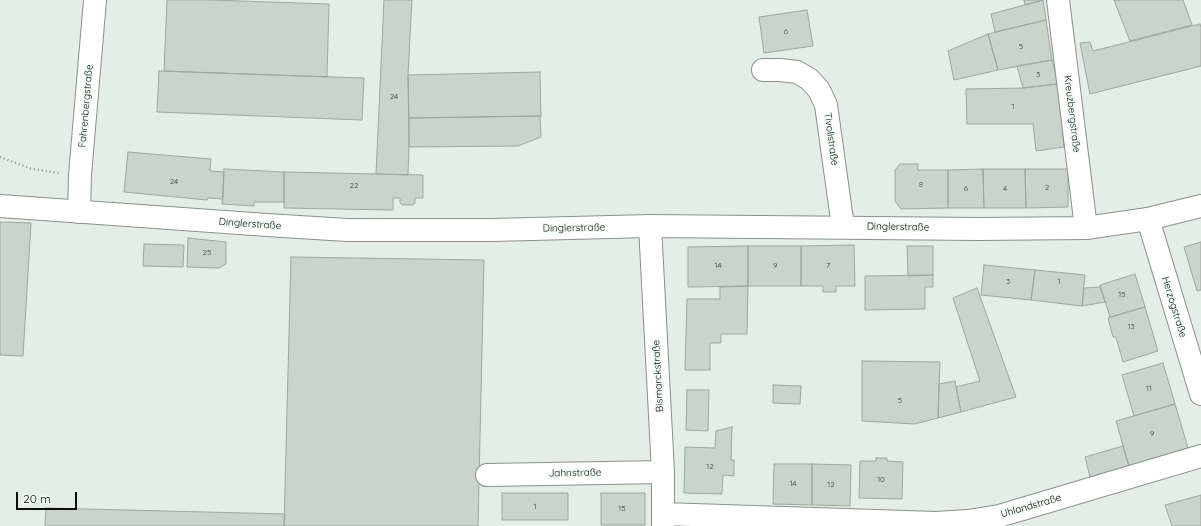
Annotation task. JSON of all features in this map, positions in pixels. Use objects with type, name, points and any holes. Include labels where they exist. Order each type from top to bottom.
[{"type":"street","name":"Fahrenbergstraße","points":[[79,212],[80,175],[95,0]]},
{"type":"street","name":"Kreuzbergstraße","points":[[1058,0],[1086,228]]},
{"type":"street","name":"Tivolistraße","points":[[764,70],[797,72],[809,79],[819,90],[826,105],[843,227]]},
{"type":"street","name":"Dinglerstraße","points":[[0,206],[347,230],[492,230],[650,226],[1086,228],[1148,219],[1201,206]]},
{"type":"street","name":"Herzogstraße","points":[[1148,219],[1201,394]]},
{"type":"street","name":"Bismarckstraße","points":[[650,226],[663,472],[663,520]]},
{"type":"street","name":"Uhlandstraße","points":[[663,520],[936,524],[968,521],[999,516],[1201,456]]},
{"type":"street","name":"Jahnstraße","points":[[487,475],[663,472]]},
{"type":"path","points":[[0,157],[32,169],[80,175]]},
{"type":"building","points":[[167,0],[329,4],[327,77],[164,71]]},
{"type":"building","points":[[384,0],[412,0],[408,75],[408,175],[376,174]]},
{"type":"building","points":[[1024,0],[1043,0],[1025,5]]},
{"type":"building","points":[[1043,0],[1046,20],[995,32],[991,14]]},
{"type":"building","points":[[1114,0],[1183,0],[1192,25],[1130,41]]},
{"type":"building","points":[[807,10],[813,46],[764,53],[759,17]]},
{"type":"building","points":[[1046,20],[1052,60],[998,70],[988,34]]},
{"type":"building","points":[[1200,24],[1201,66],[1090,94],[1080,43],[1090,42],[1093,51]]},
{"type":"building","points":[[988,34],[998,70],[954,80],[948,51]]},
{"type":"building","points":[[1052,60],[1058,84],[1023,88],[1017,66]]},
{"type":"building","points":[[159,71],[364,78],[362,120],[157,112]]},
{"type":"building","points":[[540,72],[541,116],[409,118],[408,75]]},
{"type":"building","points":[[1058,84],[1064,147],[1036,151],[1033,124],[967,124],[966,89],[1023,88]]},
{"type":"building","points":[[540,116],[541,137],[518,146],[409,147],[409,118]]},
{"type":"building","points":[[128,152],[211,159],[210,171],[224,172],[223,199],[208,198],[207,200],[124,192]]},
{"type":"building","points":[[900,164],[918,164],[918,170],[948,170],[948,208],[901,209],[895,201],[895,170]]},
{"type":"building","points":[[224,169],[284,172],[284,202],[254,202],[254,206],[222,204]]},
{"type":"building","points":[[983,169],[1025,169],[1026,208],[984,208]]},
{"type":"building","points":[[983,169],[984,208],[948,208],[948,170]]},
{"type":"building","points":[[1025,169],[1068,169],[1068,207],[1026,208]]},
{"type":"building","points":[[284,172],[423,175],[423,198],[415,198],[415,203],[413,205],[402,205],[400,203],[400,198],[393,198],[393,210],[284,208]]},
{"type":"building","points":[[0,222],[31,223],[23,356],[0,355]]},
{"type":"building","points":[[188,238],[226,242],[226,264],[219,268],[187,267]]},
{"type":"building","points":[[1201,242],[1201,290],[1197,291],[1184,247]]},
{"type":"building","points":[[144,244],[184,245],[183,267],[143,266]]},
{"type":"building","points":[[854,245],[855,286],[836,286],[836,292],[823,292],[823,286],[801,286],[801,246]]},
{"type":"building","points":[[748,246],[748,286],[688,287],[688,247]]},
{"type":"building","points":[[748,246],[801,246],[801,286],[748,286]]},
{"type":"building","points":[[907,246],[933,246],[933,275],[908,276]]},
{"type":"building","points":[[291,257],[484,260],[478,526],[284,526]]},
{"type":"building","points":[[984,265],[1035,270],[1031,300],[981,295]]},
{"type":"building","points":[[1035,270],[1085,275],[1082,306],[1031,300]]},
{"type":"building","points":[[1135,274],[1145,307],[1110,317],[1100,285]]},
{"type":"building","points":[[933,275],[933,287],[925,287],[925,309],[865,310],[865,276]]},
{"type":"building","points":[[748,286],[747,334],[721,334],[721,343],[710,343],[710,370],[685,370],[687,299],[720,299],[720,287]]},
{"type":"building","points":[[1100,287],[1105,302],[1082,306],[1084,288]]},
{"type":"building","points":[[977,288],[1016,397],[961,412],[956,387],[980,381],[953,298]]},
{"type":"building","points":[[1145,307],[1158,351],[1123,362],[1116,337],[1113,337],[1108,318]]},
{"type":"building","points":[[862,361],[940,362],[938,418],[915,424],[862,421]]},
{"type":"building","points":[[1163,363],[1175,404],[1134,416],[1122,375]]},
{"type":"building","points":[[955,381],[961,412],[938,418],[939,384]]},
{"type":"building","points":[[773,385],[801,386],[800,404],[773,403]]},
{"type":"building","points":[[687,390],[709,390],[708,431],[686,430]]},
{"type":"building","points":[[1175,404],[1188,448],[1129,466],[1116,421]]},
{"type":"building","points":[[732,427],[731,460],[734,460],[734,476],[723,475],[722,494],[684,493],[685,447],[715,448],[716,431]]},
{"type":"building","points":[[1123,446],[1129,466],[1090,477],[1085,457]]},
{"type":"building","points":[[876,458],[887,458],[887,461],[903,462],[902,499],[859,498],[860,461],[876,461]]},
{"type":"building","points":[[774,464],[812,464],[812,505],[773,504]]},
{"type":"building","points":[[812,464],[851,465],[850,506],[812,505]]},
{"type":"building","points":[[502,493],[568,493],[568,520],[502,520]]},
{"type":"building","points":[[601,493],[645,493],[645,525],[601,525]]},
{"type":"building","points":[[1201,495],[1201,526],[1172,526],[1165,505]]},
{"type":"building","points":[[46,508],[285,514],[284,526],[45,526]]}]
